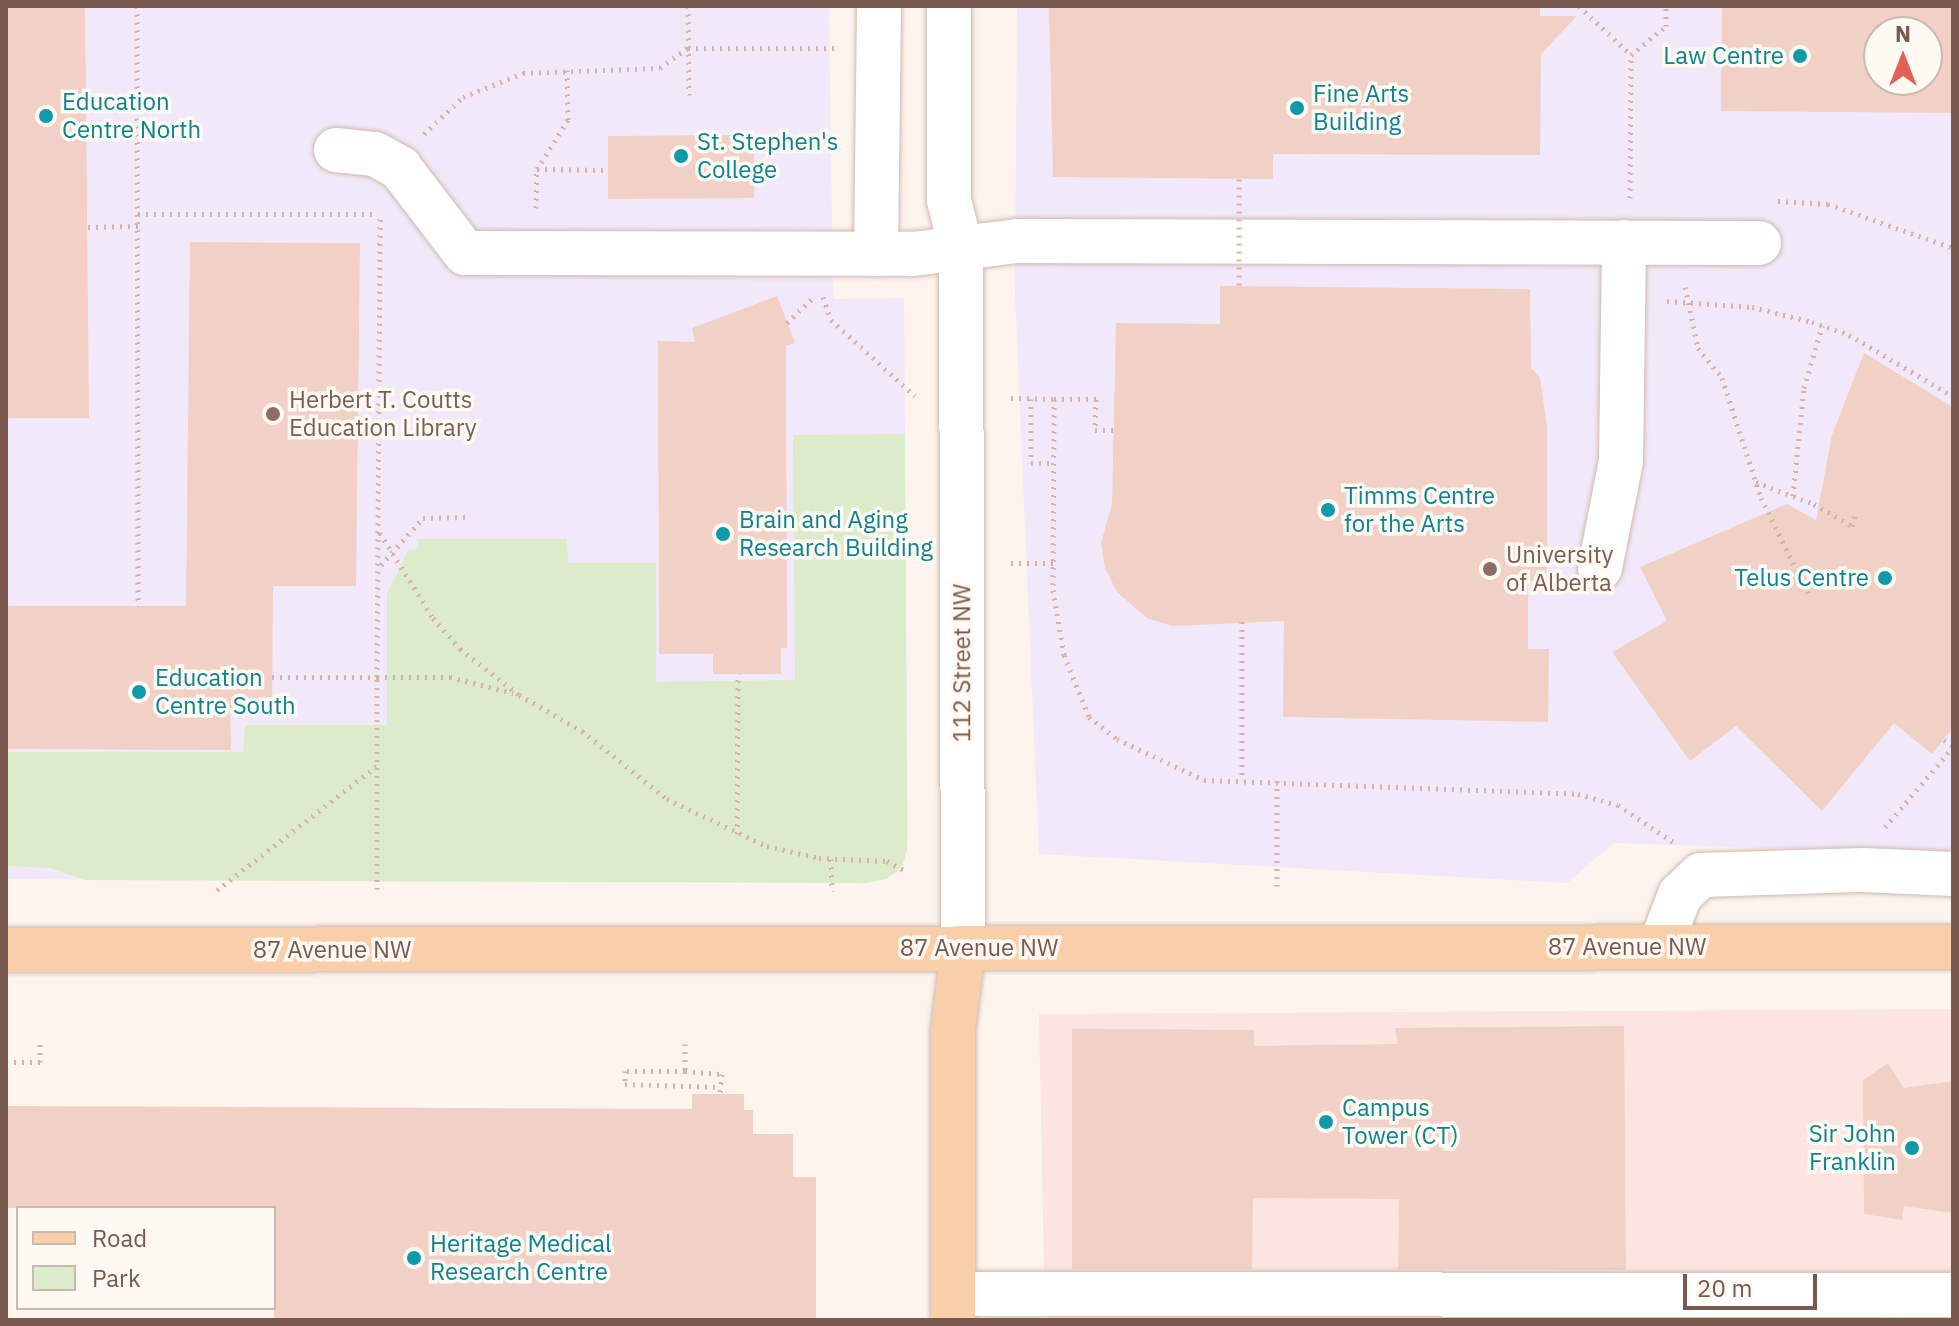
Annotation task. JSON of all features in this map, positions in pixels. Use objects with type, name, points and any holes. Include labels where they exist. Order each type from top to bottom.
[{"type":"main road","name":"87 Avenue NW","points":[[6,950],[1953,947]]},
{"type":"main road","name":"112 Street NW","points":[[953,1307],[953,1031],[963,949]]},
{"type":"street","points":[[876,254],[879,6]]},
{"type":"street","name":"112 Street NW","points":[[949,6],[949,200],[961,249],[963,949]]},
{"type":"street","points":[[336,150],[375,154],[400,168],[465,253],[876,254],[961,249],[1017,241],[1627,221],[1759,243]]},
{"type":"street","points":[[1600,568],[1621,461],[1627,221]]},
{"type":"street","points":[[1660,947],[1680,895],[1701,875],[1864,870],[1953,874]]},
{"type":"street","points":[[953,1307],[1953,1295]]},
{"type":"path","points":[[137,6],[138,606]]},
{"type":"path","points":[[688,6],[689,95]]},
{"type":"path","points":[[1579,6],[1631,55],[1627,221]]},
{"type":"path","points":[[1631,55],[1666,26],[1666,6]]},
{"type":"path","points":[[416,144],[452,105],[482,87],[523,73],[660,68],[688,48],[840,48]]},
{"type":"path","points":[[567,70],[568,120],[537,169],[609,170]]},
{"type":"path","points":[[1239,179],[1239,287]]},
{"type":"path","points":[[377,889],[380,214],[383,200]]},
{"type":"path","points":[[1810,201],[1953,248]]},
{"type":"path","points":[[138,214],[380,214]]},
{"type":"path","points":[[88,227],[138,226]]},
{"type":"path","points":[[787,323],[821,291],[831,320],[916,397]]},
{"type":"path","points":[[1624,300],[1752,307],[1822,326],[1882,352],[1953,396]]},
{"type":"path","points":[[1686,301],[1698,348],[1722,378],[1755,482],[1810,597]]},
{"type":"path","points":[[1793,496],[1804,388],[1822,326]]},
{"type":"path","points":[[1011,398],[1096,399],[1095,430],[1114,430]]},
{"type":"path","points":[[1031,399],[1031,463],[1053,463]]},
{"type":"path","points":[[1054,399],[1053,563],[1064,655],[1089,717],[1117,739],[1204,780],[1578,794],[1632,812],[1677,848]]},
{"type":"path","points":[[1755,482],[1793,496],[1852,526],[1855,515]]},
{"type":"path","points":[[380,566],[423,518],[465,517]]},
{"type":"path","points":[[380,533],[446,634],[519,695],[582,731],[667,799],[737,834],[831,859],[887,861],[906,871]]},
{"type":"path","points":[[1011,563],[1053,563]]},
{"type":"path","points":[[1242,621],[1242,780]]},
{"type":"path","points":[[737,834],[738,674]]},
{"type":"path","points":[[272,677],[469,679],[519,695]]},
{"type":"path","points":[[1864,870],[1869,846],[1953,746],[1944,740]]},
{"type":"path","points":[[217,890],[377,766]]},
{"type":"path","points":[[1277,781],[1277,886]]},
{"type":"path","points":[[831,859],[832,891]]},
{"type":"path","points":[[6,1062],[40,1062],[40,1041]]},
{"type":"path","points":[[685,1044],[685,1071]]},
{"type":"path","points":[[625,1071],[685,1071],[722,1074],[721,1090],[625,1084],[625,1071]]},
{"type":"shaded area","points":[[6,6],[829,6],[833,299],[904,298],[908,838],[897,873],[865,883],[6,879]]},
{"type":"shaded area","name":"University of Alberta","points":[[1017,6],[1953,6],[1953,854],[1614,843],[1567,883],[1039,854],[1015,294]]},
{"type":"shaded area","points":[[1953,1009],[1953,1281],[1896,1281],[1895,1320],[1045,1320],[1039,1014]]},
{"type":"green space","points":[[905,434],[907,850],[902,867],[887,879],[865,883],[85,880],[50,868],[6,866],[6,752],[243,752],[245,725],[387,725],[387,594],[408,550],[418,549],[418,539],[567,539],[568,563],[656,563],[656,682],[795,680],[793,435]]},
{"type":"building","name":"Education Centre North","points":[[6,6],[85,6],[89,418],[6,418]]},
{"type":"building","name":"Fine Arts Building","points":[[1049,6],[1540,6],[1540,16],[1577,16],[1541,54],[1540,155],[1273,154],[1273,179],[1053,177]]},
{"type":"building","name":"Law Centre","points":[[1722,6],[1953,6],[1953,113],[1721,111]]},
{"type":"building","name":"St. Stephen's College","points":[[748,135],[748,143],[754,143],[754,198],[608,199],[608,136]]},
{"type":"building","name":"Herbert T. Coutts Education Library","points":[[190,242],[360,243],[356,586],[273,586],[272,707],[230,708],[231,750],[6,749],[6,606],[186,606]]},
{"type":"building","name":"Timms Centre for the Arts","points":[[1220,286],[1530,289],[1531,368],[1540,378],[1547,426],[1547,581],[1528,581],[1528,649],[1549,649],[1548,722],[1283,717],[1284,621],[1172,626],[1147,618],[1117,592],[1105,568],[1101,543],[1112,504],[1116,323],[1220,324]]},
{"type":"building","name":"Brain and Aging Research Building","points":[[777,296],[795,343],[786,346],[787,648],[781,648],[781,674],[713,674],[713,654],[659,654],[658,341],[695,342],[692,328]]},
{"type":"building","name":"Telus Centre","points":[[1864,353],[1953,407],[1953,728],[1932,754],[1894,723],[1822,811],[1736,726],[1690,761],[1612,652],[1667,621],[1640,567],[1787,504],[1816,520],[1832,435]]},
{"type":"building","points":[[1624,1026],[1626,1270],[1398,1269],[1399,1199],[1253,1198],[1252,1269],[1072,1269],[1072,1029],[1254,1030],[1254,1046],[1398,1044],[1395,1028]]},
{"type":"building","name":"Sir John Franklin","points":[[1888,1063],[1904,1088],[1953,1081],[1953,1213],[1904,1206],[1902,1220],[1864,1214],[1863,1080]]},
{"type":"building","points":[[692,1094],[744,1094],[744,1110],[753,1110],[753,1134],[793,1134],[793,1177],[816,1177],[816,1320],[274,1320],[276,1206],[6,1208],[6,1106],[692,1109]]},
{"type":"place","name":"Law Centre","points":[[1800,56]]},
{"type":"place","name":"Fine Arts Building","points":[[1297,108]]},
{"type":"place","name":"Education Centre North","points":[[46,116]]},
{"type":"place","name":"St. Stephen's College","points":[[681,156]]},
{"type":"place","name":"Herbert T. Coutts Education Library","points":[[273,414]]},
{"type":"place","name":"Timms Centre for the Arts","points":[[1328,510]]},
{"type":"place","name":"Brain and Aging Research Building","points":[[723,534]]},
{"type":"place","name":"University of Alberta","points":[[1490,569]]},
{"type":"place","name":"Telus Centre","points":[[1885,578]]},
{"type":"place","name":"Education Centre South","points":[[139,692]]},
{"type":"place","name":"Campus Tower (CT)","points":[[1326,1122]]},
{"type":"place","name":"Sir John Franklin","points":[[1912,1148]]},
{"type":"place","name":"Heritage Medical Research Centre","points":[[414,1258]]}]
